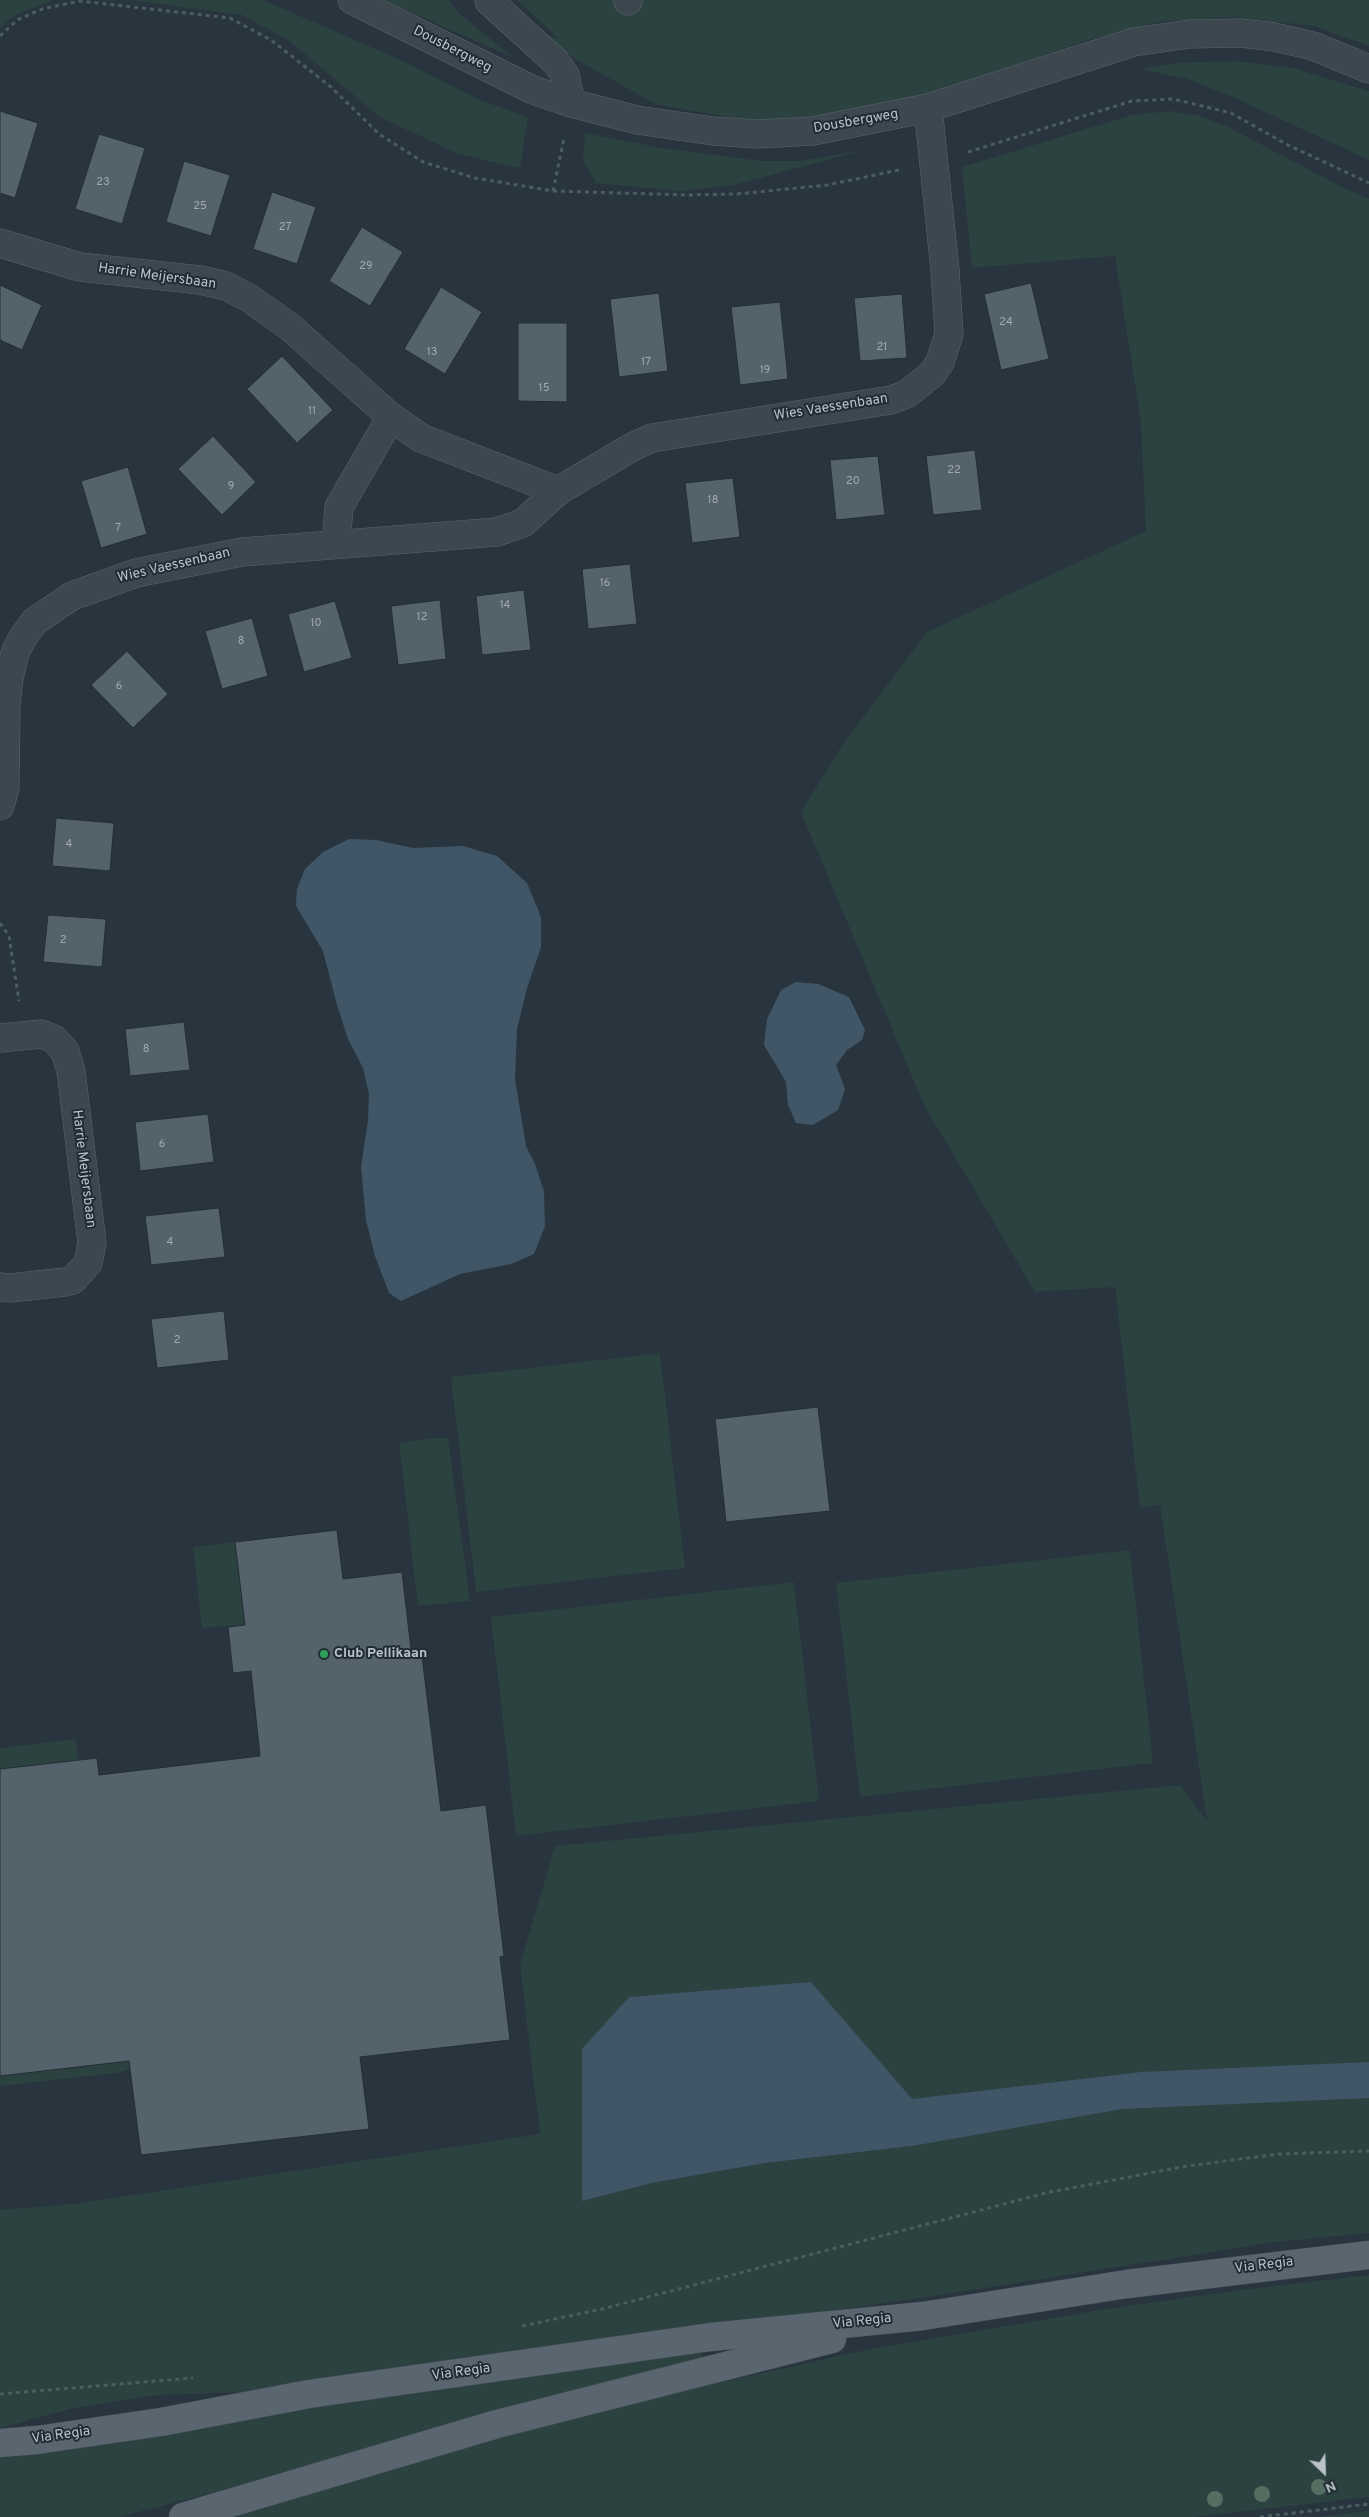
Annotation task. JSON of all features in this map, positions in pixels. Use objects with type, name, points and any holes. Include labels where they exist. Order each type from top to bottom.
[{"type":"main road","name":"Via Regia","points":[[0,2443],[37,2440],[152,2424],[309,2394],[711,2337],[923,2316],[1128,2284],[1369,2255]]},
{"type":"main road","name":"Via Regia","points":[[183,2517],[497,2424],[923,2316]]},
{"type":"street","name":"Dousbergweg","points":[[352,0],[533,90],[571,103],[638,120],[713,131],[758,134],[813,131],[928,108],[1134,42],[1189,34],[1241,33],[1276,37],[1313,46],[1369,69]]},
{"type":"street","points":[[489,1],[556,62],[565,75],[571,103]]},
{"type":"street","name":"Wies Vaessenbaan","points":[[0,806],[5,788],[6,704],[15,653],[23,637],[35,621],[72,596],[136,573],[242,552],[497,532],[523,524],[558,491],[632,447],[652,438],[891,400],[907,394],[932,374],[940,362],[949,334],[945,270],[928,108]]},
{"type":"street","name":"Harrie Meijersbaan","points":[[0,243],[80,267],[200,280],[226,286],[249,298],[290,327],[390,417]]},
{"type":"street","points":[[336,544],[337,518],[342,502],[390,417],[421,438],[558,491]]},
{"type":"street","name":"Harrie Meijersbaan","points":[[0,1038],[41,1034],[54,1039],[65,1051],[71,1071],[92,1244],[88,1263],[73,1280],[10,1288],[0,1287]]},
{"type":"path","points":[[553,191],[571,103]]},
{"type":"path","points":[[0,923],[9,936],[19,1003]]},
{"type":"path","points":[[514,2328],[602,2309],[1050,2192],[1187,2166],[1270,2155],[1369,2151]]},
{"type":"path","points":[[0,2394],[199,2377]]},
{"type":"path","points":[[1260,2517],[1369,2504]]},
{"type":"green space","points":[[0,0],[54,0],[15,15],[0,28]]},
{"type":"green space","points":[[130,0],[263,0],[403,61],[480,100],[528,117],[520,168],[458,154],[380,117],[288,40],[242,15]]},
{"type":"green space","points":[[383,0],[448,0],[460,14],[512,57]]},
{"type":"green space","points":[[517,0],[1369,0],[1369,46],[1314,26],[1234,17],[1157,22],[1089,40],[959,85],[875,109],[800,121],[733,118],[655,104],[574,58],[546,35],[559,39]]},
{"type":"green space","points":[[1235,61],[1293,68],[1369,91],[1369,160],[1235,98],[1188,79],[1140,69],[1178,63]]},
{"type":"green space","points":[[1170,111],[1201,116],[1228,127],[1348,190],[1369,199],[1369,2233],[1275,2242],[947,2294],[626,2340],[469,2357],[241,2392],[159,2395],[74,2408],[0,2428],[0,2210],[73,2204],[540,2134],[520,1965],[555,1846],[1180,1785],[1207,1821],[1160,1505],[1140,1508],[1115,1287],[1035,1292],[924,1105],[801,812],[841,747],[927,632],[1146,531],[1141,423],[1115,256],[972,268],[962,167],[1132,115]],"holes":[[[811,1982],[911,2146],[765,2163],[652,2183],[582,2201]]]},
{"type":"green space","points":[[585,133],[662,148],[761,161],[801,161],[864,150],[734,185],[680,191],[596,183],[583,160]]},
{"type":"green space","points":[[660,1353],[685,1568],[476,1592],[451,1377]]},
{"type":"green space","points":[[433,1438],[448,1438],[470,1601],[418,1606],[399,1443]]},
{"type":"green space","points":[[235,1542],[245,1625],[202,1628],[193,1547]]},
{"type":"green space","points":[[1130,1550],[1153,1763],[860,1797],[836,1583]]},
{"type":"green space","points":[[794,1582],[819,1801],[516,1836],[491,1617]]},
{"type":"green space","points":[[75,1739],[79,1760],[0,1769],[0,1748]]},
{"type":"green space","points":[[129,2061],[130,2069],[116,2073],[0,2086],[0,2076]]},
{"type":"green space","points":[[1369,2275],[1369,2497],[1195,2517],[215,2517],[491,2438],[628,2403],[866,2350],[1105,2309]]},
{"type":"green space","points":[[698,2353],[702,2354],[702,2358],[501,2410],[212,2493],[119,2517],[0,2517],[0,2454],[57,2450],[119,2442],[302,2406]]},
{"type":"green space","points":[[1369,2511],[1369,2517],[1317,2517]]},
{"type":"water","points":[[349,839],[376,840],[413,848],[463,846],[497,856],[527,883],[541,917],[541,947],[527,988],[517,1029],[515,1079],[526,1146],[535,1164],[544,1191],[545,1226],[534,1254],[511,1264],[460,1274],[401,1301],[389,1293],[375,1256],[366,1220],[361,1167],[368,1120],[369,1094],[363,1068],[348,1039],[323,951],[296,906],[297,889],[305,869],[323,852]]},
{"type":"water","points":[[796,982],[818,984],[849,997],[865,1030],[862,1040],[847,1050],[836,1065],[845,1089],[838,1110],[813,1125],[796,1123],[788,1105],[786,1082],[764,1045],[767,1019],[781,990]]},
{"type":"water","points":[[811,1982],[912,2099],[1141,2072],[1369,2062],[1369,2098],[1122,2109],[912,2146],[765,2163],[652,2183],[582,2201],[582,2049],[629,1997]]},
{"type":"building","points":[[0,111],[38,123],[15,198],[0,193]]},
{"type":"building","points":[[99,134],[145,148],[122,224],[75,209]]},
{"type":"building","points":[[184,161],[230,175],[211,236],[166,222]]},
{"type":"building","points":[[272,192],[316,207],[297,264],[253,249]]},
{"type":"building","points":[[362,227],[403,252],[370,306],[329,281]]},
{"type":"building","points":[[1031,283],[1049,359],[1001,370],[984,294]]},
{"type":"building","points":[[0,285],[42,305],[22,350],[0,340]]},
{"type":"building","points":[[441,287],[482,312],[445,374],[404,349]]},
{"type":"building","points":[[659,293],[668,371],[619,377],[610,299]]},
{"type":"building","points":[[902,294],[907,358],[860,361],[854,298]]},
{"type":"building","points":[[780,302],[788,379],[740,385],[731,307]]},
{"type":"building","points":[[518,323],[567,323],[567,402],[518,401]]},
{"type":"building","points":[[282,356],[333,410],[297,443],[247,389]]},
{"type":"building","points":[[213,436],[256,482],[222,515],[178,469]]},
{"type":"building","points":[[975,450],[982,510],[933,515],[926,456]]},
{"type":"building","points":[[878,456],[885,515],[836,520],[830,460]]},
{"type":"building","points":[[128,467],[147,534],[101,548],[81,481]]},
{"type":"building","points":[[733,478],[740,537],[692,543],[685,483]]},
{"type":"building","points":[[630,564],[637,624],[588,629],[582,569]]},
{"type":"building","points":[[524,590],[531,650],[482,655],[476,596]]},
{"type":"building","points":[[440,600],[446,659],[398,665],[391,606]]},
{"type":"building","points":[[335,601],[352,658],[304,672],[288,614]]},
{"type":"building","points":[[252,618],[268,676],[222,689],[205,631]]},
{"type":"building","points":[[127,651],[168,694],[133,728],[91,685]]},
{"type":"building","points":[[56,818],[114,823],[110,871],[52,866]]},
{"type":"building","points":[[48,915],[106,919],[102,967],[43,962]]},
{"type":"building","points":[[184,1022],[190,1070],[130,1076],[125,1029]]},
{"type":"building","points":[[208,1114],[214,1162],[140,1171],[135,1122]]},
{"type":"building","points":[[219,1208],[225,1257],[151,1265],[145,1216]]},
{"type":"building","points":[[224,1311],[229,1360],[157,1368],[151,1319]]},
{"type":"building","points":[[818,1407],[830,1511],[726,1522],[715,1419]]},
{"type":"building","points":[[337,1530],[343,1579],[402,1572],[411,1649],[421,1648],[441,1811],[486,1805],[504,1956],[500,1957],[510,2040],[360,2057],[369,2129],[141,2155],[129,2061],[0,2076],[0,1769],[97,1758],[99,1775],[260,1756],[251,1671],[233,1673],[228,1627],[245,1625],[235,1542]]},
{"type":"place","name":"Club Pellikaan","points":[[324,1654]]}]
